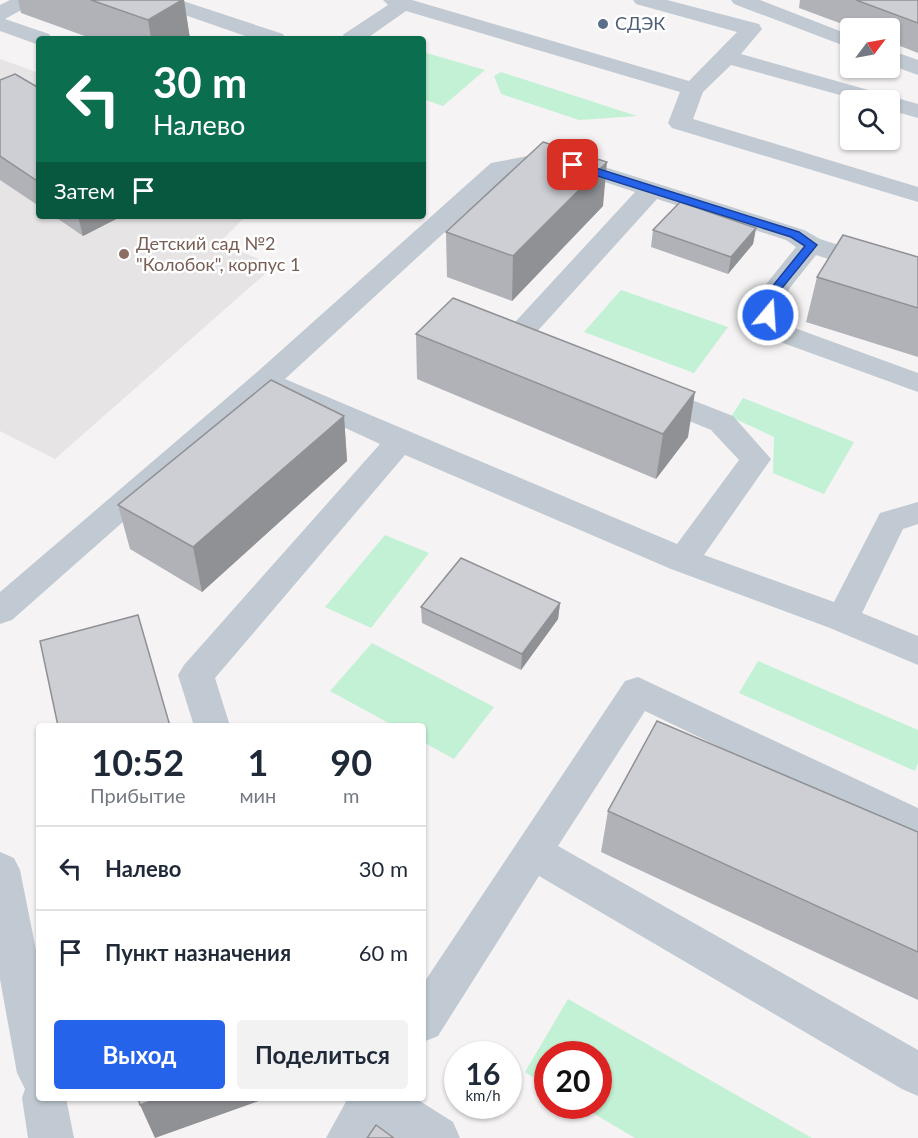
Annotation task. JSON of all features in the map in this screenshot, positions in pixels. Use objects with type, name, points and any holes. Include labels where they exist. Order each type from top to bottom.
[{"type":"street","points":[[0,14],[25,0]]},
{"type":"street","points":[[160,0],[266,36]]},
{"type":"street","points":[[643,0],[751,29]]},
{"type":"street","points":[[741,0],[840,38]]},
{"type":"street","points":[[356,36],[398,2],[693,89]]},
{"type":"street","points":[[770,11],[693,89],[680,123],[918,195]]},
{"type":"street","points":[[0,24],[36,37]]},
{"type":"street","points":[[727,57],[846,90]]},
{"type":"street","points":[[900,61],[918,68]]},
{"type":"street","points":[[900,106],[918,111]]},
{"type":"street","points":[[0,611],[266,380],[501,168],[554,158],[795,235],[811,245],[918,280]]},
{"type":"street","points":[[570,360],[516,338],[651,190]]},
{"type":"street","points":[[811,245],[776,288],[768,315],[782,333],[918,383]]},
{"type":"street","points":[[266,380],[400,441],[683,560],[842,619],[918,651]]},
{"type":"street","points":[[624,383],[722,423],[756,459],[683,560]]},
{"type":"street","points":[[211,723],[196,675],[400,441]]},
{"type":"street","points":[[842,619],[891,521],[918,513]]},
{"type":"street","points":[[426,1016],[638,691],[918,826]]},
{"type":"street","points":[[533,852],[918,1074]]},
{"type":"street","points":[[0,870],[36,1057]]},
{"type":"street","points":[[45,1101],[51,1138]]},
{"type":"street","points":[[349,1138],[372,1101]]},
{"type":"street","points":[[379,1101],[437,1138]]},
{"type":"shaded area","name":"Детский сад №2 \"Колобок\", корпус 1","points":[[0,59],[36,72],[36,219],[243,219],[220,242],[274,266],[55,459],[0,431]]},
{"type":"green space","points":[[426,53],[485,70],[443,106],[426,100]]},
{"type":"green space","points":[[501,72],[637,116],[579,120],[501,94],[494,76]]},
{"type":"green space","points":[[621,290],[728,327],[694,373],[584,332]]},
{"type":"green space","points":[[743,398],[854,442],[824,494],[773,473],[774,437],[731,417]]},
{"type":"green space","points":[[385,535],[429,553],[371,628],[325,607]]},
{"type":"green space","points":[[372,643],[494,707],[454,759],[426,744],[426,723],[389,723],[330,691]]},
{"type":"green space","points":[[758,661],[918,730],[918,763],[915,771],[739,693]]},
{"type":"green space","points":[[568,999],[812,1138],[635,1138],[603,1119],[612,1119],[612,1041],[543,1041]]},
{"type":"green space","points":[[534,1057],[534,1078],[525,1072]]},
{"type":"building","points":[[91,0],[182,0],[148,20]]},
{"type":"building","points":[[856,0],[918,0],[918,23]]},
{"type":"building","points":[[15,74],[36,86],[36,180],[0,156],[0,80]]},
{"type":"building","points":[[543,142],[607,162],[513,256],[446,232]]},
{"type":"building","points":[[680,202],[756,228],[731,257],[653,230]]},
{"type":"building","points":[[843,235],[918,257],[918,308],[817,277]]},
{"type":"building","points":[[453,298],[695,392],[663,434],[416,334]]},
{"type":"building","points":[[271,380],[344,416],[193,547],[118,505]]},
{"type":"building","points":[[461,558],[560,603],[522,654],[421,607]]},
{"type":"building","points":[[138,615],[169,723],[57,723],[40,641]]},
{"type":"building","points":[[657,721],[918,832],[918,952],[608,811]]},
{"type":"building","points":[[139,1101],[151,1101],[140,1105]]},
{"type":"building","points":[[376,1125],[394,1138],[367,1138]]},
{"type":"place","name":"СДЭК","points":[[603,24]]},
{"type":"place","name":"Детский сад №2 \"Колобок\", корпус 1","points":[[124,254]]},
{"type":"route","points":[[573,165],[795,235],[811,245],[776,288],[768,315]]}]
